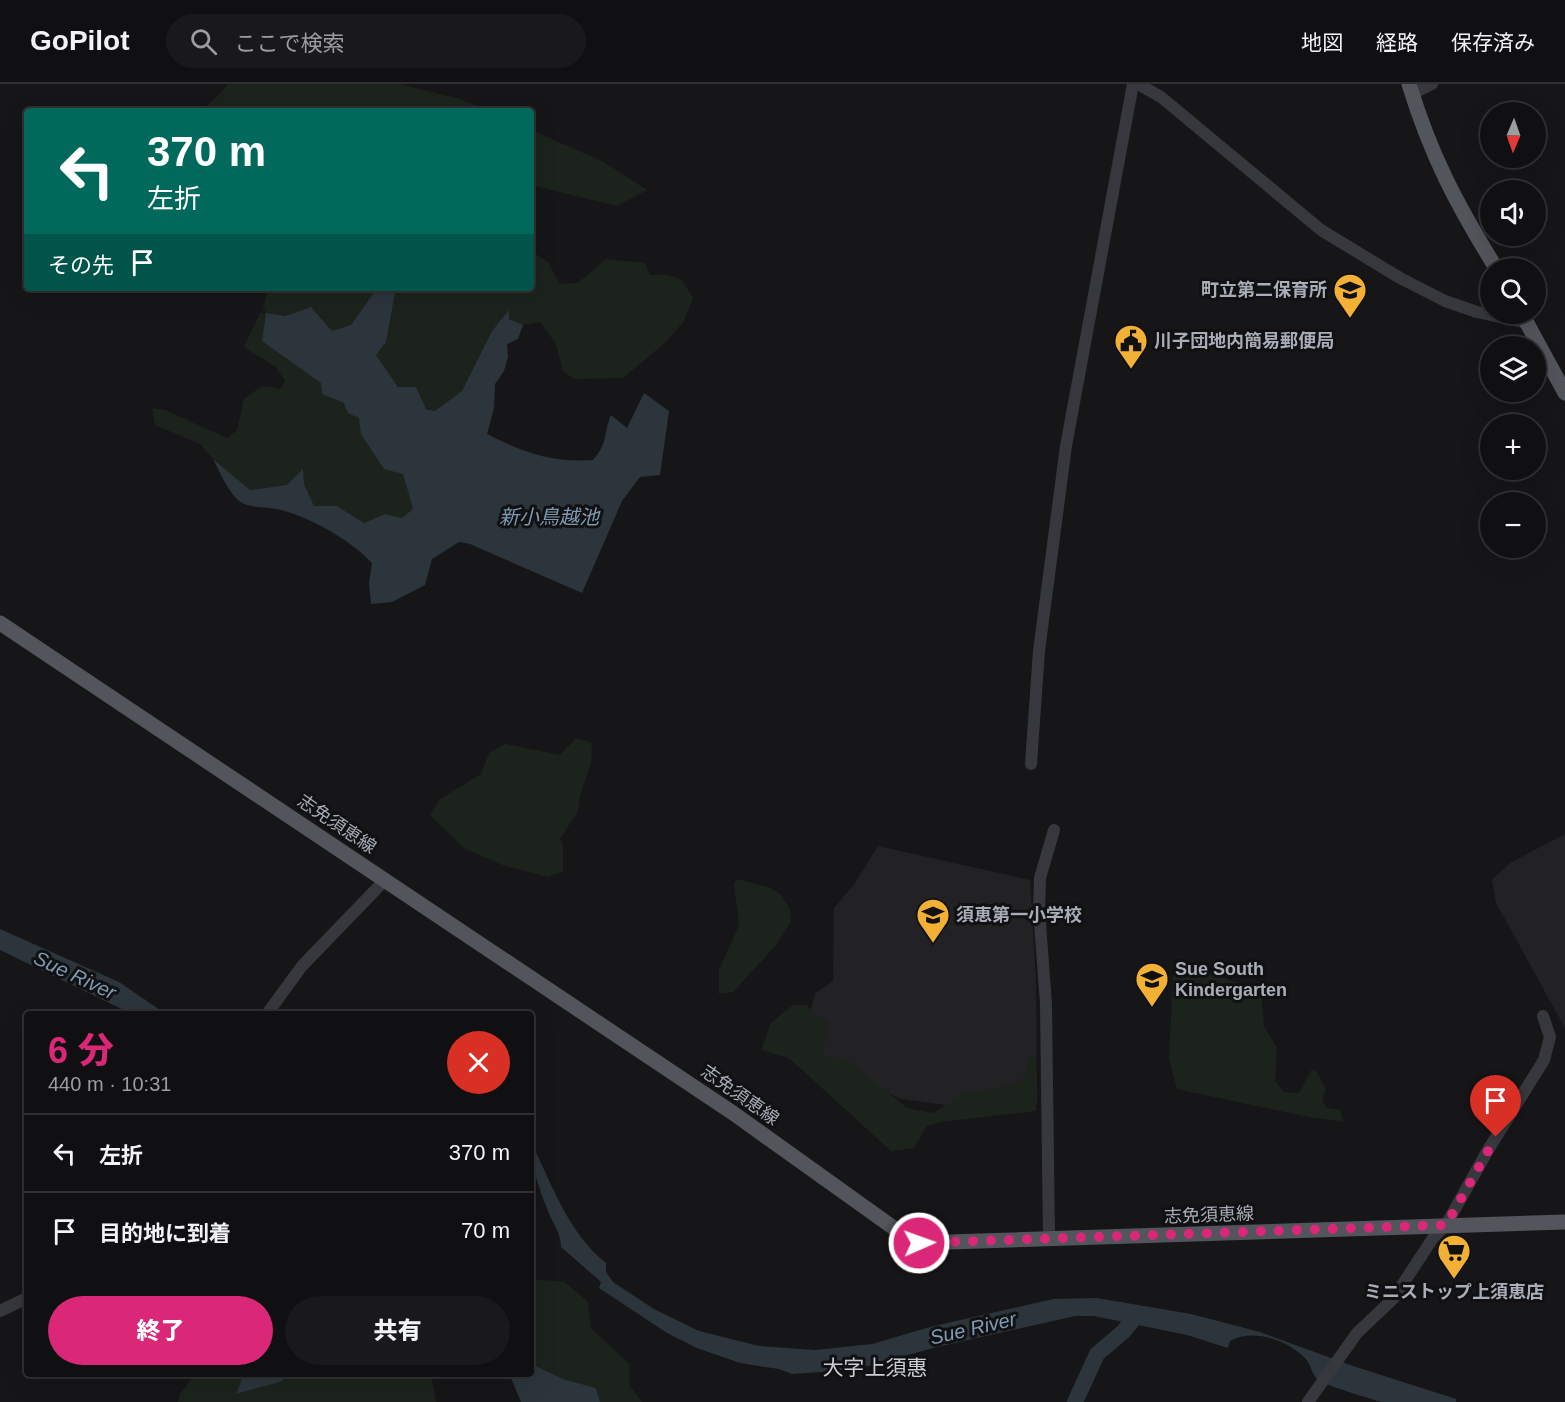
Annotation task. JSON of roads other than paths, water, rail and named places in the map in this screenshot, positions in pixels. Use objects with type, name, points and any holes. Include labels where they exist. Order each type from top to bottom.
[{"type":"main road","points":[[1411,89],[1434,156],[1446,182],[1490,258]]},
{"type":"main road","points":[[1528,324],[1565,393]]},
{"type":"main road","name":"志免須恵線","points":[[0,623],[733,1113],[912,1241],[919,1243],[1565,1222]]},
{"type":"street","points":[[1031,764],[1039,651],[1066,446],[1133,84]]},
{"type":"street","points":[[1138,84],[1161,97],[1287,204],[1329,235],[1400,278],[1445,301],[1480,312]]},
{"type":"street","points":[[1411,89],[1432,84]]},
{"type":"street","points":[[1049,1239],[1046,1004],[1039,899],[1040,878],[1054,830]]},
{"type":"street","points":[[269,1011],[321,944],[385,880]]},
{"type":"street","points":[[1308,1402],[1356,1333],[1393,1299],[1433,1238],[1446,1225],[1488,1150],[1544,1060],[1550,1037],[1543,1016]]},
{"type":"street","points":[[0,1311],[24,1299]]},
{"type":"water","name":"新小鳥越池","points":[[375,291],[395,291],[386,342],[376,355],[398,387],[416,387],[426,409],[435,411],[462,391],[492,331],[509,310],[509,319],[523,325],[518,339],[507,344],[508,357],[504,371],[495,384],[494,408],[487,434],[538,455],[564,460],[593,460],[603,444],[611,415],[627,428],[644,393],[669,411],[660,475],[640,477],[622,501],[582,593],[470,544],[459,542],[432,559],[425,585],[392,602],[371,604],[369,583],[372,563],[363,554],[341,537],[301,517],[276,509],[256,507],[237,499],[213,459],[250,490],[287,485],[303,469],[304,484],[314,506],[337,506],[364,523],[385,514],[402,518],[413,509],[403,474],[384,469],[361,434],[359,418],[348,413],[344,403],[322,394],[321,383],[262,341],[266,313],[285,316],[311,307],[332,331],[351,325]]},
{"type":"water","name":"Sue River","points":[[0,929],[119,982],[162,1011],[126,1011],[0,950]]},
{"type":"water","name":"Sue River","points":[[534,1148],[571,1223],[593,1251],[606,1263],[606,1272],[613,1282],[654,1309],[699,1331],[759,1346],[815,1350],[872,1344],[930,1327],[1053,1299],[1097,1298],[1191,1314],[1260,1332],[1353,1366],[1456,1399],[1456,1402],[1382,1402],[1337,1388],[1317,1379],[1308,1361],[1299,1352],[1270,1338],[1239,1337],[1230,1341],[1228,1348],[1187,1335],[1094,1316],[1075,1316],[933,1348],[872,1365],[836,1371],[792,1374],[779,1369],[740,1363],[697,1348],[667,1333],[599,1288],[601,1282],[561,1247],[558,1233],[536,1177]]},
{"type":"water","points":[[534,1365],[563,1379],[596,1388],[600,1402],[521,1402],[511,1378],[534,1377]]},
{"type":"water","points":[[243,1377],[286,1377],[280,1382],[236,1394]]},
{"type":"waterway","points":[[1075,1402],[1097,1354],[1123,1332],[1137,1315]]},
{"type":"place","name":"町立第二保育所","points":[[1350,319]]},
{"type":"place","name":"川子団地内簡易郵便局","points":[[1131,370]]},
{"type":"place","name":"須恵第一小学校","points":[[933,944]]},
{"type":"place","name":"Sue South Kindergarten","points":[[1152,1008]]},
{"type":"place","name":"ミニストップ上須恵店","points":[[1454,1280]]},
{"type":"district","name":"大字上須惠","points":[[875,1367]]}]
